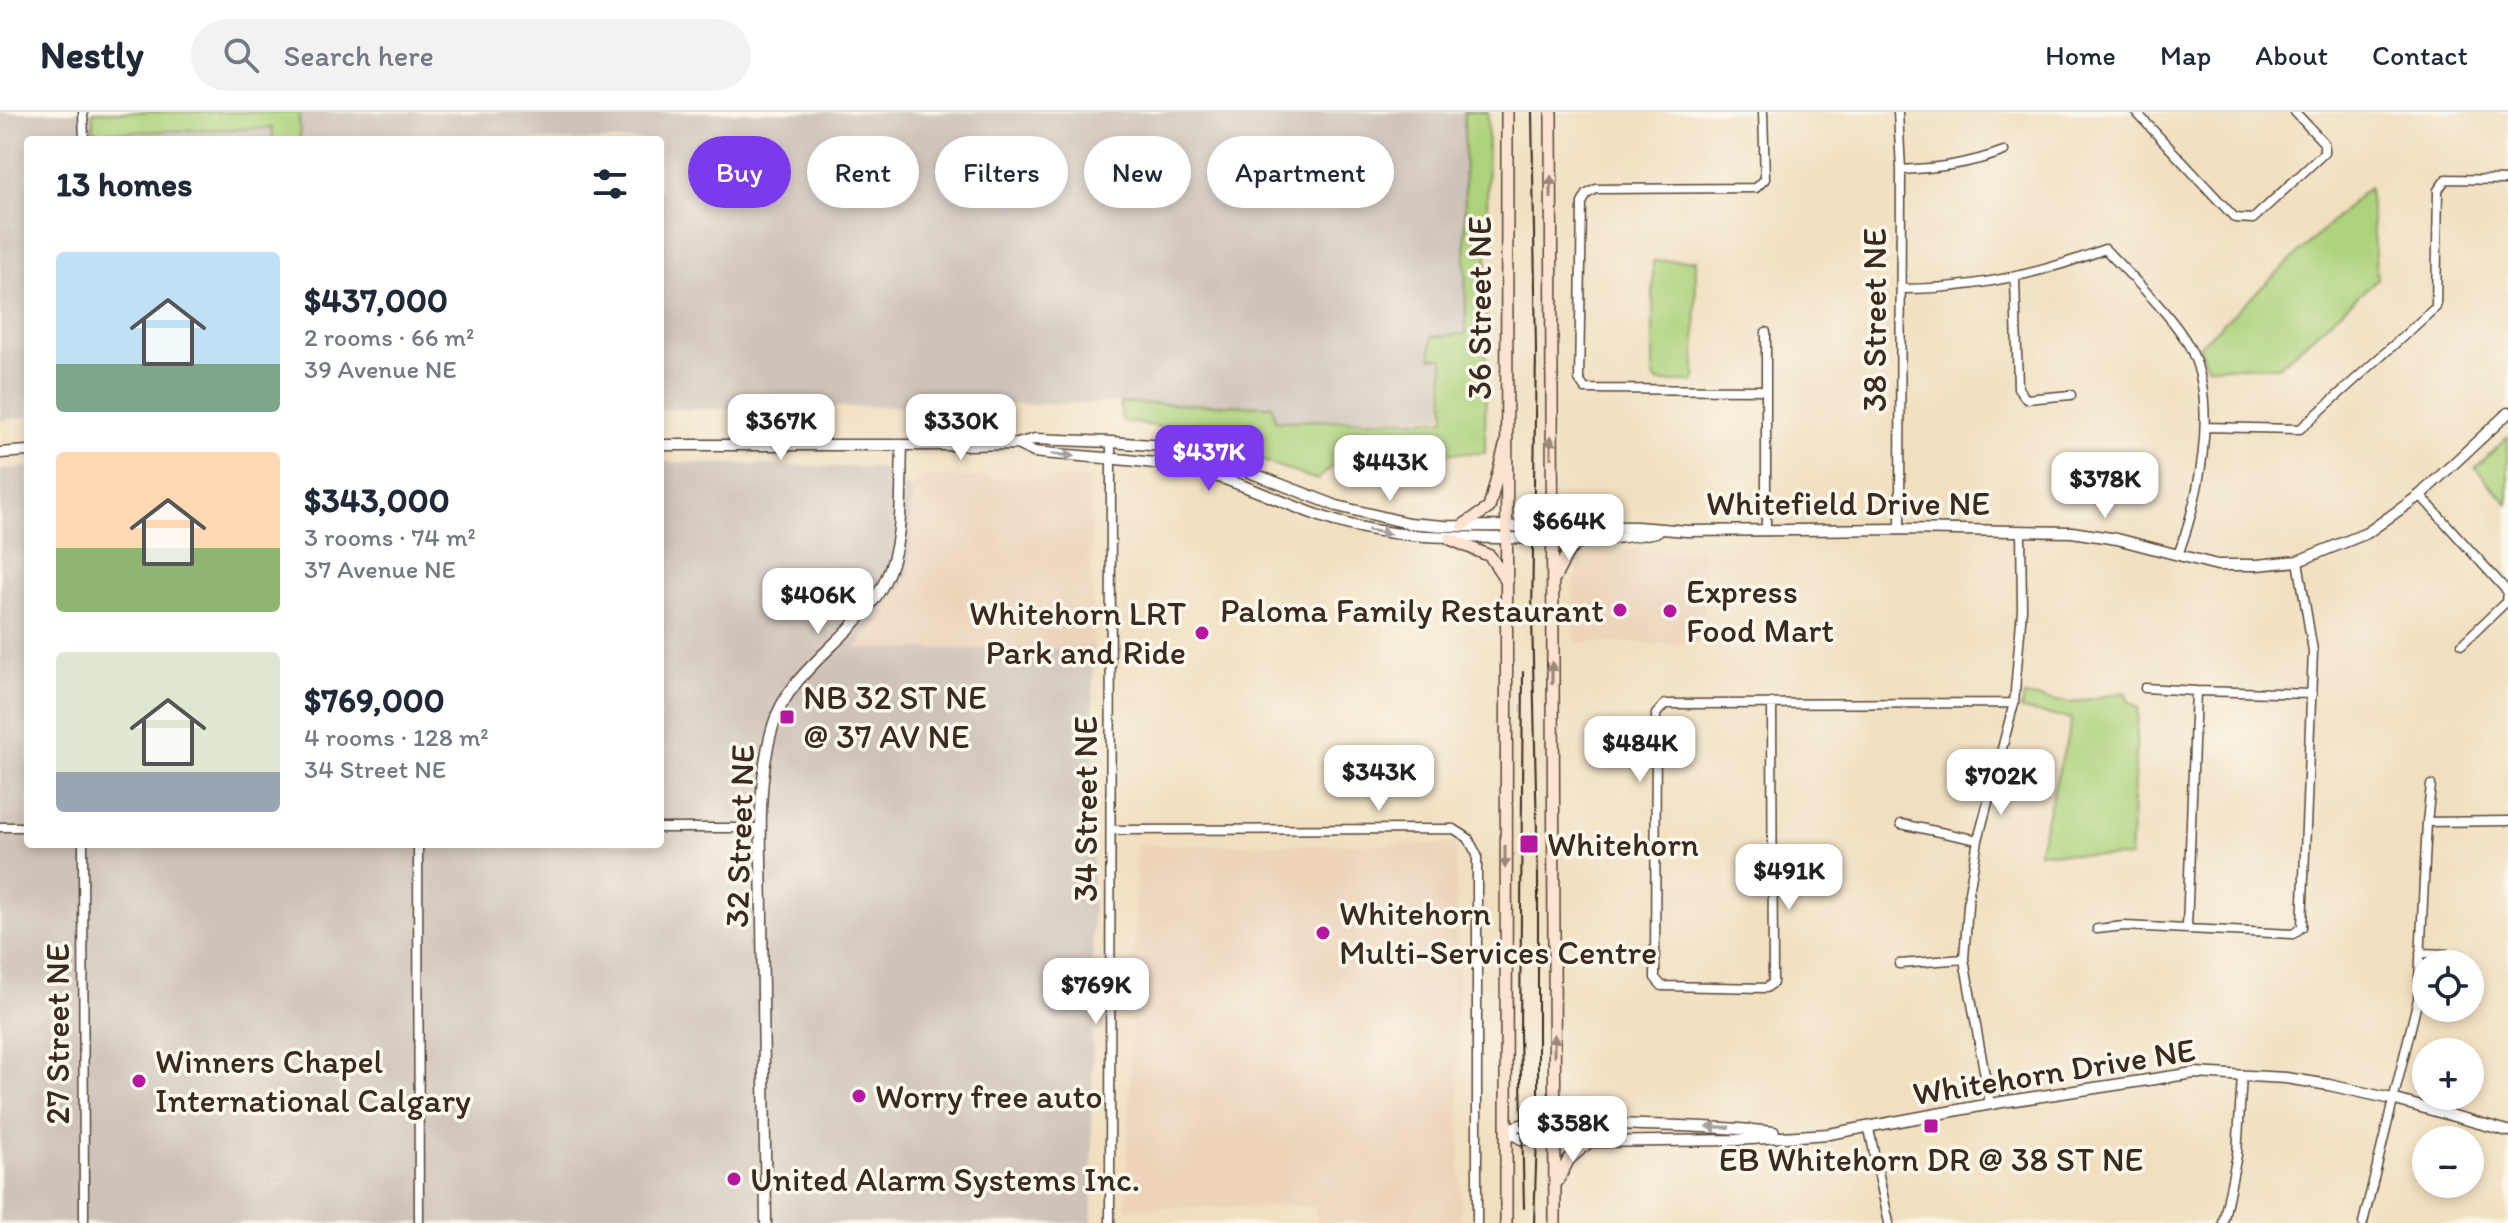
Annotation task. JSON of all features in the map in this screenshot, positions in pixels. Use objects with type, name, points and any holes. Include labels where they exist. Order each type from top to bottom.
[{"type":"main road","name":"36 Street NE","points":[[1506,1223],[1507,112]]},
{"type":"main road","points":[[1551,113],[1555,1223]]},
{"type":"main road","points":[[1463,525],[1489,508],[1495,492],[1499,461],[1508,438]]},
{"type":"main road","points":[[1551,585],[1568,552],[1583,538]]},
{"type":"main road","points":[[1450,539],[1490,556],[1508,582]]},
{"type":"main road","points":[[1555,1187],[1569,1159],[1589,1142]]},
{"type":"street","points":[[83,112],[84,136]]},
{"type":"street","points":[[1763,112],[1765,179],[1756,188],[1596,189],[1587,194],[1582,203],[1579,380],[1585,389],[1764,390]]},
{"type":"street","name":"38 Street NE","points":[[1898,112],[1901,170],[1900,529]]},
{"type":"street","points":[[2136,112],[2235,218],[2253,219],[2324,153],[2324,143],[2295,112]]},
{"type":"street","points":[[1901,170],[1978,161],[2004,151]]},
{"type":"street","points":[[2205,427],[2300,429],[2436,307],[2438,190],[2446,179],[2508,180]]},
{"type":"street","points":[[1901,289],[1947,289],[2015,279],[2062,266],[2105,249],[2174,324],[2191,350],[2202,379],[2205,427],[2197,485],[2178,555]]},
{"type":"street","points":[[2015,279],[2018,388],[2026,399],[2071,395]]},
{"type":"street","points":[[1766,332],[1766,531]]},
{"type":"street","name":"Whitefield Drive NE","points":[[1017,444],[1035,439],[1177,447],[1316,499],[1379,518],[1444,526],[1508,524],[1637,527],[1662,531],[1900,529],[2072,532],[2117,539],[2217,565],[2257,565],[2298,561],[2367,533],[2420,495],[2508,413]]},
{"type":"street","name":"34 Street NE","points":[[1110,1223],[1111,442]]},
{"type":"street","points":[[664,445],[1017,444]]},
{"type":"street","name":"Whitefield Drive NE","points":[[1017,444],[1034,452],[1179,467],[1381,533],[1450,539],[1551,539],[1636,536],[1662,531]]},
{"type":"street","name":"32 Street NE","points":[[766,1223],[761,828],[767,750],[773,723],[783,702],[810,668],[865,611],[884,584],[897,543],[902,446]]},
{"type":"street","points":[[0,453],[24,451]]},
{"type":"street","points":[[2420,495],[2507,591],[2506,602],[2462,644]]},
{"type":"street","points":[[1990,1104],[1964,959],[1969,892],[1978,840],[2014,703],[2022,609],[2021,532]]},
{"type":"street","points":[[2097,929],[2124,926],[2293,934],[2302,927],[2313,651],[2298,561]]},
{"type":"street","points":[[2145,688],[2312,694]]},
{"type":"street","points":[[2187,928],[2196,691]]},
{"type":"street","points":[[1772,703],[1773,983],[1766,988],[1662,986],[1655,978],[1656,714],[1665,704],[1772,703],[2014,703]]},
{"type":"street","points":[[2420,950],[2431,785]]},
{"type":"street","points":[[2427,822],[2508,821]]},
{"type":"street","points":[[1901,824],[1978,840]]},
{"type":"street","points":[[0,827],[24,827]]},
{"type":"street","points":[[664,828],[761,828]]},
{"type":"street","points":[[1111,830],[1454,829],[1468,838],[1477,855],[1477,1223]]},
{"type":"street","name":"27 Street NE","points":[[83,848],[84,1223]]},
{"type":"street","points":[[418,848],[419,1223]]},
{"type":"street","points":[[1899,964],[1964,959]]},
{"type":"street","points":[[2363,1223],[2412,1022]]},
{"type":"street","name":"Whitehorn Drive NE","points":[[1506,1130],[1521,1139],[1589,1142],[1736,1140],[1829,1134],[1869,1129],[1990,1104],[2194,1073],[2329,1085],[2508,1131]]},
{"type":"street","points":[[2223,1223],[2237,1155],[2242,1075]]},
{"type":"street","name":"Whitehorn Drive NE","points":[[1506,1130],[1521,1123],[1555,1123],[1736,1128],[1795,1135]]},
{"type":"street","points":[[1869,1129],[1889,1223]]},
{"type":"shaded area","points":[[0,112],[93,112],[93,128],[98,133],[273,128],[273,136],[24,136],[24,417],[0,420]]},
{"type":"shaded area","points":[[299,112],[1464,112],[1466,335],[1431,338],[1432,357],[1442,360],[1442,416],[1276,421],[1272,406],[1120,403],[664,410],[664,136],[300,136]]},
{"type":"shaded area","points":[[664,462],[879,468],[911,490],[910,575],[855,649],[1093,648],[1092,1223],[0,1223],[0,470],[24,467],[24,848],[664,848]]},
{"type":"shaded area","points":[[924,477],[1090,479],[1093,648],[854,649],[910,575],[911,490],[914,481]]},
{"type":"shaded area","points":[[1704,550],[1705,644],[1574,642],[1574,584],[1579,563],[1585,555],[1594,551]]},
{"type":"shaded area","points":[[1456,844],[1461,1223],[1317,1223],[1315,1206],[1126,1208],[1137,845]]},
{"type":"green space","points":[[93,112],[299,112],[300,136],[273,136],[272,128],[97,133],[93,128]]},
{"type":"green space","points":[[1464,112],[1488,112],[1485,453],[1347,454],[1317,480],[1184,431],[1122,421],[1120,403],[1272,406],[1276,421],[1445,419],[1443,358],[1431,358],[1431,337],[1466,334]]},
{"type":"green space","points":[[2369,187],[2377,279],[2278,367],[2207,367],[2199,346]]},
{"type":"green space","points":[[1696,260],[1695,382],[1658,382],[1653,377],[1653,261]]},
{"type":"green space","points":[[2508,437],[2508,504],[2475,468]]},
{"type":"green space","points":[[2125,692],[2129,701],[2138,708],[2130,858],[2038,852],[2072,719],[2021,710],[2024,696],[2071,703]]},
{"type":"tram line","points":[[1532,112],[1536,350],[1532,617],[1538,877],[1538,1109],[1534,1223]]},
{"type":"tram line","points":[[1523,672],[1520,1034],[1524,1208]]},
{"type":"place","name":"Paloma Family Restaurant","points":[[1620,610]]},
{"type":"place","name":"Express Food Mart","points":[[1670,611]]},
{"type":"place","name":"Whitehorn LRT Park and Ride","points":[[1202,633]]},
{"type":"place","name":"NB 32 ST NE @ 37 AV NE","points":[[787,717]]},
{"type":"place","name":"Whitehorn","points":[[1529,844]]},
{"type":"place","name":"Whitehorn Multi-Services Centre","points":[[1323,933]]},
{"type":"place","name":"Winners Chapel International Calgary","points":[[139,1081]]},
{"type":"place","name":"Worry free auto","points":[[859,1096]]},
{"type":"place","name":"EB Whitehorn DR @ 38 ST NE","points":[[1931,1126]]},
{"type":"place","name":"United Alarm Systems Inc.","points":[[734,1179]]}]
